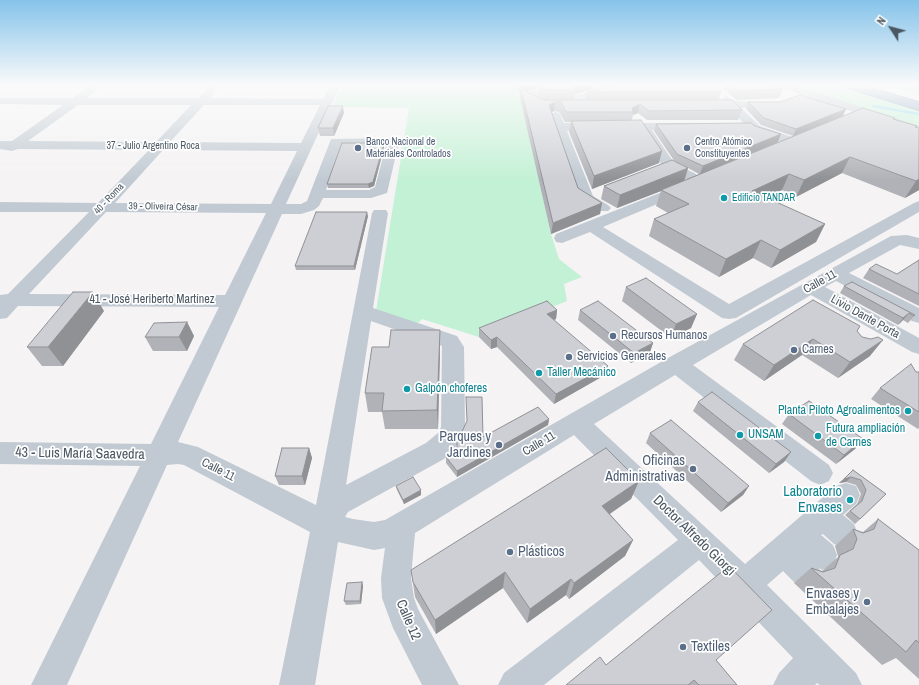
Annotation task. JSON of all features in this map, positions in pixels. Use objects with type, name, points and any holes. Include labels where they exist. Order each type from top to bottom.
[{"type":"street","points":[[0,155],[55,116]]},
{"type":"street","name":"40 - Roma","points":[[4,304],[102,207],[186,116]]},
{"type":"street","points":[[49,685],[320,116]]},
{"type":"street","points":[[555,116],[586,198],[616,216]]},
{"type":"street","points":[[743,116],[756,129],[793,142]]},
{"type":"street","points":[[877,116],[919,130]]},
{"type":"street","points":[[846,121],[854,117],[862,118],[919,136]]},
{"type":"street","points":[[560,127],[639,121],[697,126]]},
{"type":"street","points":[[562,238],[704,179],[669,166],[639,121]]},
{"type":"street","points":[[736,125],[752,125]]},
{"type":"street","points":[[772,151],[806,137]]},
{"type":"street","points":[[336,142],[393,142],[382,190],[371,194],[318,194],[336,142]]},
{"type":"street","name":"37 - Julio Argentino Roca","points":[[0,145],[306,147]]},
{"type":"street","points":[[655,172],[669,166]]},
{"type":"street","points":[[586,198],[599,193]]},
{"type":"street","name":"39 - Oliveira César","points":[[0,207],[277,209],[309,207],[314,203],[318,194]]},
{"type":"street","points":[[591,226],[730,313],[919,206]]},
{"type":"street","points":[[297,685],[380,213]]},
{"type":"street","name":"Calle 11","points":[[160,455],[178,453],[189,455],[326,525],[353,533],[374,536],[390,533],[576,422],[811,287],[897,240],[916,241]]},
{"type":"street","points":[[836,274],[919,316]]},
{"type":"street","name":"Livio Dante Porta","points":[[811,287],[878,334],[915,339]]},
{"type":"street","name":"41 - José Heriberto Martínez","points":[[4,304],[231,301]]},
{"type":"street","points":[[326,525],[338,503],[434,451],[447,440],[453,427],[453,347],[450,340],[362,311]]},
{"type":"street","points":[[676,364],[820,473]]},
{"type":"street","name":"Doctor Alfredo Giorgi","points":[[576,422],[745,585],[844,685]]},
{"type":"street","name":"43 - Luis María Saavedra","points":[[0,453],[160,455]]},
{"type":"street","points":[[745,585],[803,554],[834,525],[846,495]]},
{"type":"street","name":"Calle 12","points":[[402,525],[396,578],[398,598],[404,617],[441,685]]},
{"type":"street","points":[[516,685],[700,541]]},
{"type":"street","points":[[791,685],[817,658]]},
{"type":"green space","points":[[408,116],[524,116],[551,234],[559,259],[582,277],[564,284],[567,301],[479,337],[422,319],[417,324],[376,311]]},
{"type":"green space","points":[[884,116],[919,116],[919,127]]},
{"type":"building","points":[[323,116],[338,116],[333,128],[318,128]]},
{"type":"building","points":[[527,116],[553,116],[578,188],[602,203],[553,223]]},
{"type":"building","points":[[762,116],[829,116],[796,129]]},
{"type":"building","name":"Edificio TANDAR","points":[[843,116],[888,116],[919,128],[919,179],[916,181],[850,157],[804,180],[789,174],[752,191],[825,224],[780,250],[761,240],[726,259],[654,219],[689,204],[661,190]]},
{"type":"building","points":[[641,120],[662,151],[594,176],[571,121]]},
{"type":"building","points":[[751,123],[755,126],[781,134],[703,166],[677,154],[656,124]]},
{"type":"building","points":[[342,143],[384,143],[373,182],[368,184],[327,184]]},
{"type":"building","points":[[672,160],[688,168],[620,195],[604,186]]},
{"type":"building","points":[[316,212],[367,212],[354,266],[295,266]]},
{"type":"building","points":[[919,260],[919,294],[869,269],[876,264],[897,274]]},
{"type":"building","points":[[646,278],[697,314],[676,324],[626,287]]},
{"type":"building","points":[[852,282],[915,315],[914,316],[909,313],[903,318],[844,286]]},
{"type":"building","points":[[73,292],[93,292],[48,347],[27,347]]},
{"type":"building","points":[[813,300],[860,326],[857,331],[862,337],[871,339],[878,337],[883,340],[850,362],[813,339],[774,365],[743,344]]},
{"type":"building","points":[[547,301],[557,310],[547,314],[608,366],[556,394],[497,337],[491,340],[479,328]]},
{"type":"building","points":[[598,301],[653,343],[634,353],[580,310]]},
{"type":"building","points":[[187,322],[179,337],[145,337],[154,323]]},
{"type":"building","name":"Galpón choferes","points":[[391,330],[440,330],[437,410],[382,411],[384,393],[365,393],[372,347],[389,347]]},
{"type":"building","points":[[911,364],[916,372],[919,372],[919,412],[880,388]]},
{"type":"building","points":[[712,392],[791,452],[776,464],[698,402]]},
{"type":"building","points":[[466,397],[482,397],[483,437],[538,407],[549,419],[457,471],[446,457],[457,451],[457,442],[467,421]]},
{"type":"building","points":[[809,401],[863,439],[844,455],[789,414]]},
{"type":"building","points":[[671,420],[749,486],[728,503],[650,433]]},
{"type":"building","points":[[282,448],[309,448],[302,476],[275,476]]},
{"type":"building","name":"Plásticos","points":[[606,448],[639,481],[602,506],[633,540],[574,583],[571,579],[530,609],[505,572],[435,620],[413,582],[411,570]]},
{"type":"building","points":[[853,470],[886,494],[860,519],[850,511],[862,501],[866,490],[861,480],[851,477],[844,479]]},
{"type":"building","points":[[413,477],[421,490],[403,500],[396,486]]},
{"type":"building","points":[[878,519],[919,550],[919,643],[916,640],[906,652],[811,568],[823,572],[835,568],[840,555],[853,549],[857,539],[853,529],[863,533],[874,529]]},
{"type":"building","name":"Textiles","points":[[729,566],[772,610],[716,660],[737,685],[699,685],[694,680],[688,685],[566,685],[600,657],[606,665]]},
{"type":"building","points":[[362,582],[360,601],[344,601],[347,583]]},
{"type":"place","name":"Banco Nacional de Materiales Controlados","points":[[358,148]]},
{"type":"place","name":"Centro Atómico Constituyentes","points":[[687,148]]},
{"type":"place","name":"Edificio TANDAR","points":[[724,198]]},
{"type":"place","name":"Recursos Humanos","points":[[613,336]]},
{"type":"place","name":"Carnes","points":[[794,350]]},
{"type":"place","name":"Servicios Generales","points":[[569,357]]},
{"type":"place","name":"Taller Mecánico","points":[[539,373]]},
{"type":"place","name":"Galpón choferes","points":[[407,389]]},
{"type":"place","name":"Planta Piloto Agroalimentos","points":[[908,411]]},
{"type":"place","name":"UNSAM","points":[[740,435]]},
{"type":"place","name":"Futura ampliación de Carnes","points":[[818,436]]},
{"type":"place","name":"Parques y Jardines","points":[[499,445]]},
{"type":"place","name":"Oficinas Administrativas","points":[[693,469]]},
{"type":"place","name":"Laboratorio Envases","points":[[850,500]]},
{"type":"place","name":"Plásticos","points":[[510,552]]},
{"type":"place","name":"Envases y Embalajes","points":[[867,602]]},
{"type":"place","name":"Textiles","points":[[683,647]]}]
